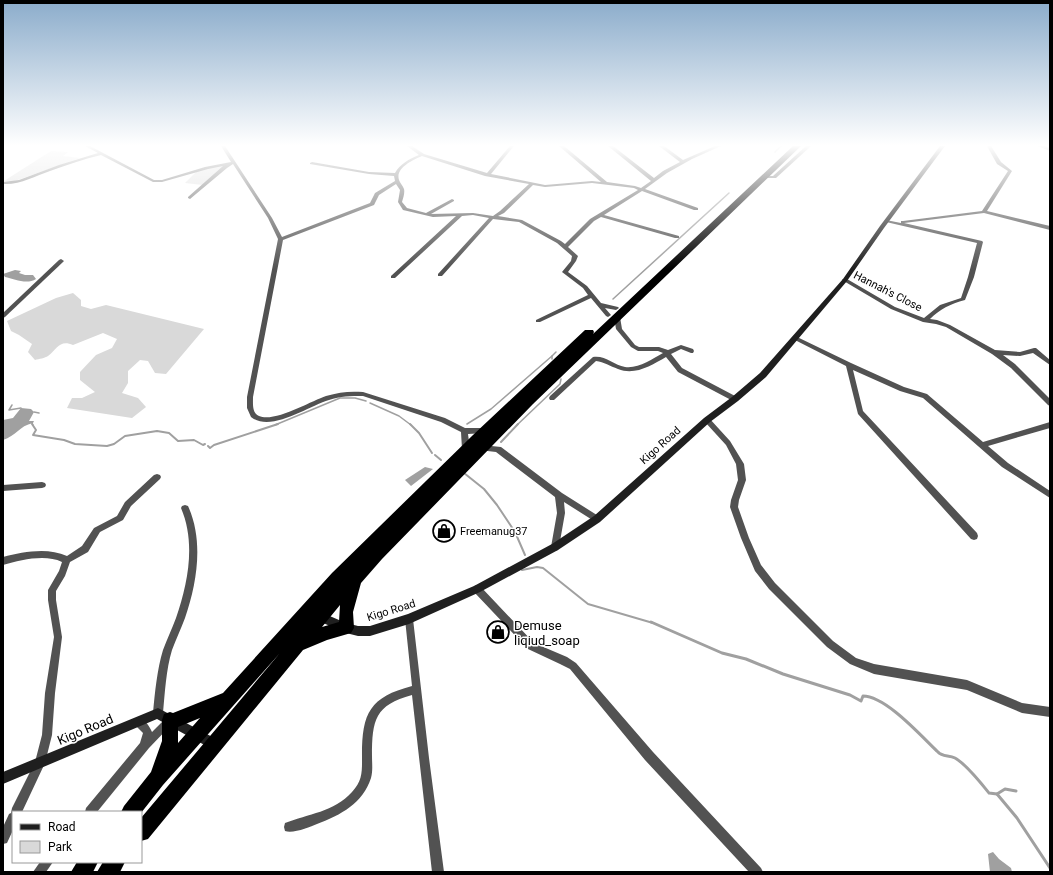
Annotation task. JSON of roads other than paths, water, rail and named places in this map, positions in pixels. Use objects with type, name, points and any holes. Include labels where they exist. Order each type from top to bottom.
[{"type":"highway","points":[[131,811],[157,779],[228,700],[314,614],[355,580],[491,438],[612,315],[745,187]]},
{"type":"highway","points":[[142,831],[297,644],[314,614],[338,578],[466,449],[491,438],[602,331],[612,315],[754,187]]},
{"type":"highway","points":[[297,644],[327,632],[346,628],[346,612],[355,580]]},
{"type":"highway","points":[[157,779],[170,741],[167,718],[228,700]]},
{"type":"highway","points":[[81,872],[88,863]]},
{"type":"highway","points":[[107,872],[115,863]]},
{"type":"street","points":[[190,198],[203,187]]},
{"type":"street","points":[[249,187],[270,218],[281,239],[248,408],[255,418],[271,420],[337,395],[354,393],[363,394],[443,420],[464,431],[491,438],[559,495],[597,520]]},
{"type":"street","points":[[281,239],[372,204],[377,194],[386,187]]},
{"type":"street","points":[[401,187],[402,190],[400,202],[403,207],[409,211],[426,215],[440,216],[473,214],[515,220],[525,223],[566,246],[575,256],[575,259],[566,272],[583,284],[612,315],[635,348],[659,349],[668,353],[680,370],[735,400]]},
{"type":"street","points":[[440,275],[493,217],[502,212],[529,187]]},
{"type":"street","points":[[629,187],[643,189],[696,209]]},
{"type":"street","points":[[566,246],[600,215],[646,187]]},
{"type":"street","name":"Kigo Road","points":[[314,614],[346,628],[358,631],[370,631],[409,619],[477,589],[555,547],[597,520],[707,420],[735,400],[763,375],[845,280],[912,187]]},
{"type":"street","points":[[984,212],[1000,187]]},
{"type":"street","points":[[426,215],[452,200]]},
{"type":"street","points":[[886,221],[896,223],[984,212],[1050,228]]},
{"type":"street","points":[[393,277],[460,215]]},
{"type":"street","points":[[600,215],[677,237]]},
{"type":"street","name":"Hannah's Close","points":[[845,280],[893,308],[926,321],[944,305],[950,302],[963,300],[971,277],[980,242],[896,223]]},
{"type":"street","points":[[3,316],[61,260]]},
{"type":"street","points":[[538,321],[592,295]]},
{"type":"street","points":[[926,321],[937,322],[948,326],[994,352],[1013,366],[1050,403]]},
{"type":"street","points":[[796,338],[849,365],[902,389],[925,396],[1005,464],[1050,494]]},
{"type":"street","points":[[552,398],[595,359],[607,361],[626,369],[635,368],[681,347],[691,351]]},
{"type":"street","points":[[994,352],[1018,354],[1029,353],[1034,350],[1050,363]]},
{"type":"street","points":[[849,365],[860,412],[974,536]]},
{"type":"street","points":[[707,420],[728,443],[740,464],[742,480],[734,507],[758,568],[772,586],[830,644],[853,661],[874,669],[967,685],[1022,708],[1050,712]]},
{"type":"street","points":[[983,445],[1050,424]]},
{"type":"street","points":[[464,431],[466,449]]},
{"type":"street","points":[[16,811],[40,763],[47,735],[50,693],[58,637],[52,600],[52,590],[62,573],[67,560],[85,549],[97,530],[120,518],[128,504],[157,477]]},
{"type":"street","points":[[3,488],[42,485]]},
{"type":"street","points":[[555,547],[561,513],[559,495]]},
{"type":"street","points":[[91,811],[167,718],[167,651],[180,618],[188,589],[191,569],[192,529],[190,518],[185,508]]},
{"type":"street","points":[[3,561],[34,555],[53,556],[67,560]]},
{"type":"street","points":[[477,589],[531,646],[539,651],[566,661],[573,666],[649,756],[757,872]]},
{"type":"street","points":[[409,619],[438,872]]},
{"type":"street","points":[[289,828],[334,812],[359,792],[365,783],[367,776],[369,728],[376,708],[387,700],[417,689]]},
{"type":"street","points":[[167,718],[214,744]]},
{"type":"street","name":"Kigo Road","points":[[3,778],[138,722],[167,718]]},
{"type":"street","points":[[138,722],[145,726],[148,733],[144,747]]},
{"type":"street","points":[[3,839],[12,820]]},
{"type":"street","points":[[39,872],[46,863]]},
{"type":"waterway","points":[[613,299],[729,193]]},
{"type":"waterway","points":[[552,356],[556,352]]},
{"type":"waterway","points":[[467,424],[491,409],[552,356]]},
{"type":"waterway","points":[[518,424],[560,384],[561,379]]},
{"type":"waterway","points":[[275,425],[340,398],[355,398],[366,401]]},
{"type":"waterway","points":[[370,403],[399,416],[411,425]]},
{"type":"waterway","points":[[12,405],[9,410],[21,408]]},
{"type":"waterway","points":[[34,412],[39,413]]},
{"type":"waterway","points":[[32,424],[36,430],[33,435],[64,440],[75,444],[107,446],[114,444],[125,436],[157,431],[169,433],[178,441],[194,440],[203,445],[205,444]]},
{"type":"waterway","points":[[501,442],[518,424]]},
{"type":"waterway","points":[[208,446],[210,448],[214,445],[275,425]]},
{"type":"waterway","points":[[411,425],[419,433],[432,453]]},
{"type":"waterway","points":[[435,455],[441,460]]},
{"type":"waterway","points":[[464,473],[484,489],[497,505],[515,532],[525,555]]},
{"type":"waterway","points":[[520,568],[522,570],[537,567],[543,568],[588,604],[653,623]]},
{"type":"waterway","points":[[651,622],[722,653],[746,659],[783,674],[850,695],[861,701],[863,696],[872,698],[893,710],[903,718],[940,754],[953,757],[964,765],[989,793],[997,794]]},
{"type":"waterway","points":[[997,794],[1005,789],[1016,791]]},
{"type":"waterway","points":[[997,794],[1017,818],[1050,868]]},
{"type":"place","name":"Freemanug37","points":[[444,531]]},
{"type":"place","name":"Demuse liqiud_soap","points":[[498,632]]}]
